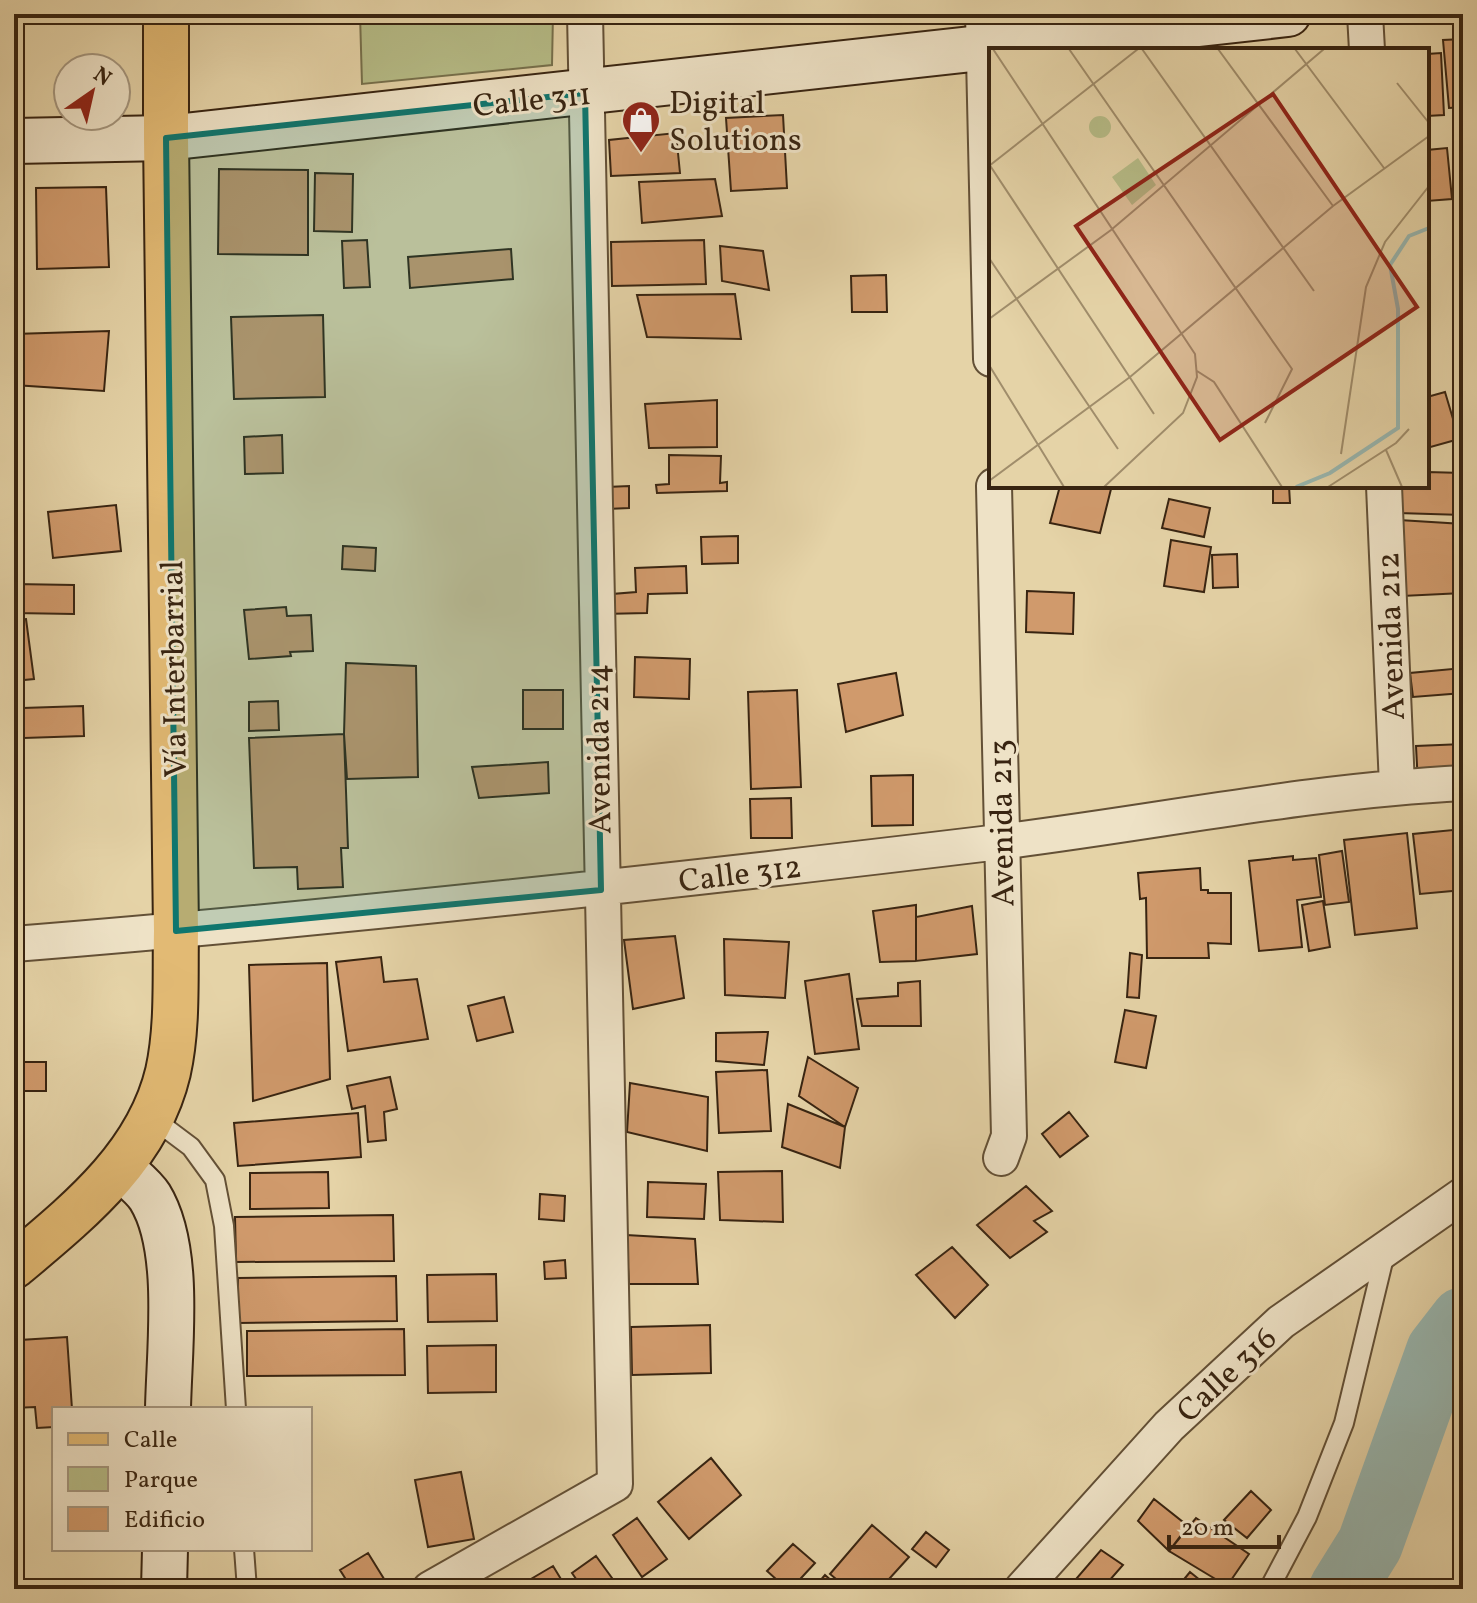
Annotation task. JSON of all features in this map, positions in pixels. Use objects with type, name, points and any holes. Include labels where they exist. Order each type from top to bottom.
[{"type":"main road","name":"Vía Interbarrial","points":[[14,1266],[98,1193],[120,1167],[151,1117],[168,1073],[175,1013],[176,931],[166,14]]},
{"type":"street","name":"Avenida 214","points":[[430,1589],[615,1484],[585,14]]},
{"type":"street","name":"Calle 311","points":[[14,141],[166,138],[585,93],[983,31],[1288,14]]},
{"type":"street","points":[[1365,14],[1367,48]]},
{"type":"street","points":[[983,31],[989,277]]},
{"type":"street","name":"Avenida 213","points":[[994,488],[1009,1136],[1001,1158]]},
{"type":"street","name":"Avenida 212","points":[[1384,488],[1397,786]]},
{"type":"street","name":"Calle 312","points":[[14,944],[601,890],[1002,841],[1397,786],[1463,783]]},
{"type":"street","points":[[120,1167],[150,1196],[167,1239],[170,1279],[168,1407]]},
{"type":"street","name":"Calle 316","points":[[1022,1589],[1169,1426],[1281,1322],[1463,1195]]},
{"type":"street","points":[[164,1589],[165,1551]]},
{"type":"lane","points":[[151,1117],[191,1147],[215,1180],[224,1226],[236,1407]]},
{"type":"lane","points":[[1269,1589],[1307,1517],[1344,1423],[1386,1249]]},
{"type":"lane","points":[[244,1551],[247,1589]]},
{"type":"highlighted area","points":[[585,93],[601,890],[176,931],[166,138]]},
{"type":"green space","points":[[360,14],[553,14],[552,65],[362,84]]},
{"type":"building","points":[[288,14],[342,14],[342,24],[287,24]]},
{"type":"building","points":[[1463,39],[1463,107],[1449,108],[1443,40]]},
{"type":"building","points":[[1441,53],[1444,115],[1429,116],[1429,54]]},
{"type":"building","points":[[783,115],[787,188],[731,191],[726,118]]},
{"type":"building","points":[[676,133],[680,173],[611,176],[609,140]]},
{"type":"building","points":[[1447,148],[1452,199],[1429,201],[1429,150]]},
{"type":"building","points":[[219,169],[308,170],[308,255],[218,254]]},
{"type":"building","points":[[315,173],[353,174],[352,232],[314,231]]},
{"type":"building","points":[[715,179],[722,216],[642,223],[639,182]]},
{"type":"building","points":[[106,187],[109,267],[37,269],[36,188]]},
{"type":"building","points":[[367,240],[370,287],[344,288],[342,241]]},
{"type":"building","points":[[704,240],[706,284],[612,286],[611,242]]},
{"type":"building","points":[[720,246],[763,251],[769,290],[722,281]]},
{"type":"building","points":[[511,249],[513,279],[410,288],[408,257]]},
{"type":"building","points":[[886,275],[887,312],[852,312],[851,276]]},
{"type":"building","points":[[735,294],[741,339],[647,337],[637,295]]},
{"type":"building","points":[[323,315],[325,397],[234,399],[231,317]]},
{"type":"building","points":[[109,331],[104,391],[14,385],[14,334]]},
{"type":"building","points":[[1445,392],[1459,439],[1429,447],[1429,396]]},
{"type":"building","points":[[717,400],[717,447],[649,448],[645,404]]},
{"type":"building","points":[[282,435],[283,473],[245,474],[244,437]]},
{"type":"building","points":[[669,455],[721,456],[720,483],[727,482],[727,491],[657,493],[656,485],[669,484]]},
{"type":"building","points":[[1429,472],[1463,473],[1463,515],[1398,513],[1398,488],[1429,488]]},
{"type":"building","points":[[629,486],[629,508],[607,509],[607,487]]},
{"type":"building","points":[[1059,488],[1111,489],[1100,533],[1050,523]]},
{"type":"building","points":[[1273,488],[1289,488],[1290,503],[1273,503]]},
{"type":"building","points":[[1169,499],[1210,508],[1204,537],[1162,528]]},
{"type":"building","points":[[116,505],[121,551],[53,558],[48,512]]},
{"type":"building","points":[[1399,520],[1463,524],[1463,593],[1402,596]]},
{"type":"building","points":[[738,536],[738,563],[702,564],[701,537]]},
{"type":"building","points":[[1171,540],[1211,547],[1204,592],[1164,586]]},
{"type":"building","points":[[343,546],[376,548],[375,571],[342,569]]},
{"type":"building","points":[[1237,554],[1238,587],[1213,588],[1212,555]]},
{"type":"building","points":[[686,566],[687,593],[648,594],[647,613],[602,614],[600,595],[636,592],[635,568]]},
{"type":"building","points":[[14,584],[74,585],[74,614],[14,613]]},
{"type":"building","points":[[1027,591],[1074,593],[1073,634],[1026,632]]},
{"type":"building","points":[[286,607],[287,616],[311,615],[313,651],[249,659],[244,610]]},
{"type":"building","points":[[26,619],[34,679],[14,681],[14,620]]},
{"type":"building","points":[[635,657],[690,659],[689,699],[634,697]]},
{"type":"building","points":[[346,663],[416,666],[418,777],[347,779],[344,734]]},
{"type":"building","points":[[1463,668],[1463,693],[1413,697],[1410,673]]},
{"type":"building","points":[[896,673],[903,715],[846,732],[838,684]]},
{"type":"building","points":[[523,690],[563,690],[563,729],[523,729]]},
{"type":"building","points":[[797,690],[801,787],[751,789],[748,692]]},
{"type":"building","points":[[278,701],[279,730],[249,731],[249,702]]},
{"type":"building","points":[[83,706],[84,736],[24,738],[23,708]]},
{"type":"building","points":[[344,734],[348,848],[341,848],[343,887],[298,889],[297,867],[254,868],[249,738]]},
{"type":"building","points":[[1463,744],[1463,782],[1418,784],[1416,746]]},
{"type":"building","points":[[548,762],[549,793],[479,798],[472,767]]},
{"type":"building","points":[[913,775],[913,825],[872,826],[871,776]]},
{"type":"building","points":[[791,798],[792,838],[751,838],[750,799]]},
{"type":"building","points":[[1463,829],[1463,890],[1420,894],[1413,834]]},
{"type":"building","points":[[1407,833],[1417,928],[1355,935],[1344,840]]},
{"type":"building","points":[[1342,851],[1349,902],[1325,905],[1319,855]]},
{"type":"building","points":[[1293,856],[1293,860],[1316,858],[1321,897],[1297,900],[1302,947],[1259,951],[1249,861]]},
{"type":"building","points":[[1200,868],[1201,890],[1231,893],[1231,944],[1208,943],[1209,958],[1147,958],[1146,898],[1140,899],[1138,873]]},
{"type":"building","points":[[1323,901],[1330,947],[1309,951],[1302,905]]},
{"type":"building","points":[[916,905],[916,961],[880,962],[873,911]]},
{"type":"building","points":[[972,906],[977,954],[916,961],[916,917]]},
{"type":"building","points":[[675,936],[684,998],[633,1009],[624,940]]},
{"type":"building","points":[[724,939],[789,942],[785,998],[725,995]]},
{"type":"building","points":[[1130,953],[1142,955],[1139,998],[1127,997]]},
{"type":"building","points":[[381,957],[384,982],[417,979],[428,1039],[348,1051],[336,962]]},
{"type":"building","points":[[327,963],[330,1079],[253,1101],[249,965]]},
{"type":"building","points":[[849,974],[859,1049],[815,1054],[805,981]]},
{"type":"building","points":[[920,981],[921,1026],[862,1026],[857,999],[898,996],[898,983]]},
{"type":"building","points":[[504,997],[513,1032],[477,1041],[468,1006]]},
{"type":"building","points":[[1125,1010],[1156,1016],[1146,1068],[1115,1062]]},
{"type":"building","points":[[768,1032],[764,1065],[716,1061],[716,1033]]},
{"type":"building","points":[[808,1057],[858,1088],[845,1127],[799,1096]]},
{"type":"building","points":[[14,1062],[46,1062],[46,1091],[14,1091]]},
{"type":"building","points":[[767,1070],[771,1131],[719,1133],[716,1072]]},
{"type":"building","points":[[390,1077],[397,1109],[384,1112],[386,1140],[368,1142],[365,1106],[352,1109],[347,1086]]},
{"type":"building","points":[[630,1083],[708,1097],[707,1151],[627,1132]]},
{"type":"building","points":[[788,1104],[845,1127],[840,1168],[782,1147]]},
{"type":"building","points":[[1069,1112],[1088,1136],[1060,1157],[1042,1134]]},
{"type":"building","points":[[358,1113],[361,1157],[238,1166],[234,1123]]},
{"type":"building","points":[[14,1122],[21,1122],[22,1144],[14,1144]]},
{"type":"building","points":[[782,1171],[783,1222],[720,1220],[718,1172]]},
{"type":"building","points":[[328,1172],[329,1208],[250,1209],[250,1173]]},
{"type":"building","points":[[648,1182],[706,1184],[704,1219],[647,1217]]},
{"type":"building","points":[[1026,1186],[1052,1211],[1034,1221],[1047,1232],[1010,1258],[977,1225]]},
{"type":"building","points":[[540,1194],[565,1196],[564,1221],[539,1219]]},
{"type":"building","points":[[393,1215],[394,1261],[236,1262],[235,1217]]},
{"type":"building","points":[[626,1235],[695,1239],[698,1284],[629,1284]]},
{"type":"building","points":[[952,1247],[988,1285],[955,1318],[916,1275]]},
{"type":"building","points":[[565,1260],[566,1278],[545,1279],[544,1262]]},
{"type":"building","points":[[496,1274],[497,1321],[428,1322],[427,1275]]},
{"type":"building","points":[[396,1276],[397,1321],[238,1323],[238,1278]]},
{"type":"building","points":[[710,1325],[711,1373],[632,1375],[631,1327]]},
{"type":"building","points":[[404,1329],[405,1375],[247,1376],[247,1331]]},
{"type":"building","points":[[67,1337],[72,1407],[52,1407],[52,1427],[37,1428],[35,1407],[14,1408],[14,1356],[21,1355],[20,1340]]},
{"type":"building","points":[[496,1345],[496,1392],[428,1393],[427,1346]]},
{"type":"building","points":[[14,1451],[19,1506],[14,1506]]},
{"type":"building","points":[[711,1458],[741,1495],[689,1539],[658,1502]]},
{"type":"building","points":[[461,1472],[474,1539],[428,1547],[415,1480]]},
{"type":"building","points":[[1251,1491],[1271,1510],[1247,1538],[1224,1520]]},
{"type":"building","points":[[1154,1499],[1188,1526],[1169,1551],[1138,1521]]},
{"type":"building","points":[[637,1518],[667,1559],[642,1577],[613,1535]]},
{"type":"building","points":[[1196,1518],[1249,1554],[1227,1586],[1169,1551]]},
{"type":"building","points":[[872,1525],[909,1557],[880,1589],[848,1589],[830,1574]]},
{"type":"building","points":[[926,1532],[949,1550],[936,1567],[912,1549]]},
{"type":"building","points":[[793,1544],[815,1563],[791,1589],[787,1589],[767,1571]]},
{"type":"building","points":[[1101,1550],[1123,1565],[1102,1589],[1090,1589],[1076,1579]]},
{"type":"building","points":[[368,1553],[389,1587],[386,1589],[352,1589],[340,1570]]},
{"type":"building","points":[[596,1556],[620,1589],[583,1589],[572,1573]]},
{"type":"building","points":[[553,1566],[567,1589],[514,1589]]},
{"type":"building","points":[[1190,1572],[1211,1589],[1176,1589]]},
{"type":"building","points":[[825,1575],[841,1589],[813,1589]]},
{"type":"waterway","points":[[1342,1589],[1370,1544],[1439,1351],[1463,1320]]},
{"type":"place","name":"Digital Solutions","points":[[641,154]]}]
